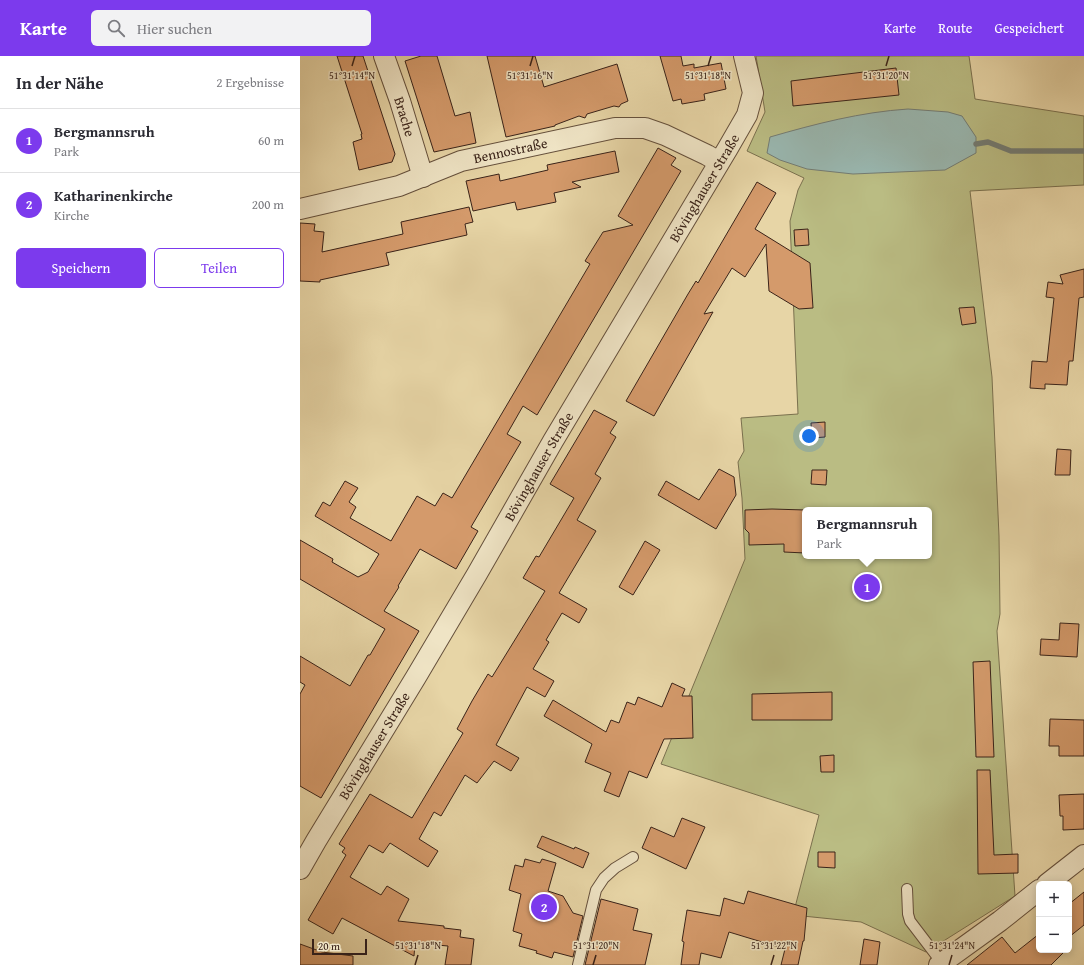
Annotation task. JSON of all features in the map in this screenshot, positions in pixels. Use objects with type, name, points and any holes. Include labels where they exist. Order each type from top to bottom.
[{"type":"street","name":"Brache","points":[[384,56],[400,101],[423,177]]},
{"type":"street","name":"Bövinghauser Straße","points":[[300,869],[416,677],[553,441],[627,319],[747,115],[753,93],[744,56]]},
{"type":"street","name":"Bennostraße","points":[[300,209],[399,186],[461,161],[615,128],[645,128],[665,135],[708,155],[719,162]]},
{"type":"street","points":[[1051,881],[1083,856]]},
{"type":"street","points":[[941,964],[1036,892]]},
{"type":"lane","points":[[578,965],[596,890],[604,878],[615,868],[633,857]]},
{"type":"lane","points":[[907,889],[908,914],[910,921],[941,964]]},
{"type":"green space","points":[[756,56],[969,56],[975,99],[1084,116],[1084,185],[970,191],[992,377],[999,536],[1000,614],[997,631],[1015,896],[926,952],[861,922],[793,915],[819,815],[661,764],[745,559],[742,498],[738,462],[744,451],[741,418],[798,414],[790,221],[798,190],[804,178],[747,151],[765,112]]},
{"type":"water","points":[[908,109],[948,112],[962,116],[976,137],[976,153],[945,170],[853,174],[807,169],[780,160],[767,153],[770,137],[838,119]]},
{"type":"building","points":[[337,56],[363,56],[395,154],[392,162],[359,170],[353,142],[362,139],[362,134]]},
{"type":"building","points":[[421,56],[437,56],[455,116],[470,112],[476,143],[434,152],[405,61]]},
{"type":"building","points":[[487,56],[535,56],[544,87],[617,64],[628,101],[621,104],[619,107],[614,106],[587,114],[585,118],[579,116],[555,126],[506,137]]},
{"type":"building","points":[[660,56],[681,56],[683,66],[694,64],[694,68],[721,63],[726,89],[704,94],[705,100],[682,104],[681,99],[673,101]]},
{"type":"building","points":[[896,68],[899,95],[793,106],[791,81]]},
{"type":"building","points":[[658,148],[676,158],[671,165],[681,171],[537,415],[523,406],[507,434],[521,442],[471,527],[478,531],[456,569],[420,549],[398,586],[399,587],[384,611],[419,631],[321,798],[300,786],[300,694],[305,685],[300,682],[300,656],[350,686],[385,629],[300,579],[300,540],[333,559],[332,562],[358,577],[368,572],[379,554],[315,516],[323,502],[330,506],[345,481],[358,488],[349,502],[356,507],[350,518],[391,541],[417,496],[435,506],[443,493],[452,498],[590,264],[585,261],[603,232],[633,225],[618,216]]},
{"type":"building","points":[[615,151],[619,172],[572,182],[581,187],[554,193],[556,202],[517,210],[515,202],[473,211],[466,181],[499,174],[500,181],[548,170],[547,165]]},
{"type":"building","points":[[757,182],[776,193],[755,229],[810,263],[813,308],[799,309],[769,291],[766,244],[745,277],[732,268],[704,314],[713,312],[654,416],[626,401],[688,294],[696,281],[698,283]]},
{"type":"building","points":[[469,207],[473,222],[465,224],[467,235],[386,253],[389,265],[320,280],[320,282],[300,281],[300,223],[315,224],[314,231],[324,232],[322,252],[403,234],[401,222]]},
{"type":"building","points":[[808,229],[809,245],[795,246],[794,230]]},
{"type":"building","points":[[1084,269],[1084,297],[1079,298],[1073,361],[1069,361],[1067,385],[1045,384],[1045,389],[1030,388],[1032,361],[1047,362],[1054,298],[1046,297],[1048,282],[1063,284],[1060,275]]},
{"type":"building","points":[[974,307],[976,323],[962,325],[959,308]]},
{"type":"building","points":[[594,410],[617,422],[610,433],[616,437],[595,474],[601,478],[577,520],[596,531],[559,593],[587,609],[579,623],[562,613],[546,640],[549,642],[533,669],[554,681],[545,697],[527,687],[496,745],[519,758],[511,771],[494,761],[477,783],[465,775],[441,816],[434,812],[419,839],[438,851],[428,867],[390,843],[383,853],[369,845],[350,877],[381,895],[387,886],[409,899],[398,921],[444,926],[444,928],[461,930],[460,937],[474,939],[471,965],[445,965],[448,946],[415,943],[414,956],[342,918],[333,934],[308,920],[346,855],[342,852],[345,848],[339,844],[370,794],[412,818],[463,733],[457,729],[472,701],[488,674],[492,677],[545,591],[523,578],[536,556],[539,557],[574,498],[550,484]]},
{"type":"building","points":[[825,422],[825,437],[812,438],[811,423]]},
{"type":"building","points":[[1057,449],[1071,450],[1070,475],[1055,475]]},
{"type":"building","points":[[719,469],[734,477],[736,495],[716,529],[658,495],[666,481],[699,500]]},
{"type":"building","points":[[812,470],[827,470],[826,485],[811,484]]},
{"type":"building","points":[[745,510],[802,510],[802,553],[784,552],[784,544],[749,545],[749,533],[745,529]]},
{"type":"building","points":[[645,541],[660,550],[633,595],[619,587]]},
{"type":"building","points":[[1060,623],[1079,624],[1077,657],[1040,655],[1041,639],[1059,640]]},
{"type":"building","points":[[990,661],[994,757],[976,757],[973,662]]},
{"type":"building","points":[[672,683],[685,689],[682,696],[692,696],[693,738],[664,739],[647,778],[629,771],[619,797],[604,791],[611,773],[585,762],[592,744],[544,716],[553,700],[606,732],[611,720],[619,723],[627,702],[635,705],[638,697],[662,707]]},
{"type":"building","points":[[832,692],[832,720],[752,720],[752,694]]},
{"type":"building","points":[[1050,719],[1084,720],[1084,756],[1059,756],[1059,746],[1049,746]]},
{"type":"building","points":[[834,755],[834,772],[821,772],[820,756]]},
{"type":"building","points":[[977,770],[990,770],[994,855],[1018,854],[1018,873],[978,874]]},
{"type":"building","points":[[1084,794],[1084,829],[1063,830],[1063,816],[1060,816],[1059,795]]},
{"type":"building","points":[[682,818],[705,827],[686,869],[642,848],[651,827],[674,837]]},
{"type":"building","points":[[542,836],[574,849],[575,847],[589,853],[583,868],[537,847]]},
{"type":"building","points":[[818,852],[835,852],[835,868],[818,867]]},
{"type":"building","points":[[525,859],[540,863],[542,859],[556,863],[548,891],[563,896],[573,913],[583,916],[573,957],[554,952],[552,958],[536,953],[537,951],[519,946],[522,934],[513,931],[521,894],[509,890],[515,865],[523,867]]},
{"type":"building","points":[[748,891],[807,908],[804,941],[798,965],[781,965],[785,949],[729,932],[721,958],[701,953],[699,965],[681,965],[684,942],[682,941],[687,910],[720,916],[724,898],[744,904]]},
{"type":"building","points":[[1084,892],[1084,925],[1072,935],[1072,917],[1072,902]]},
{"type":"building","points":[[601,899],[638,909],[633,930],[652,934],[645,965],[585,965]]},
{"type":"building","points":[[1036,936],[1036,953],[1063,953],[1051,965],[967,965],[1002,937],[1015,953]]},
{"type":"building","points":[[864,939],[880,942],[877,965],[860,965]]},
{"type":"building","points":[[300,944],[322,952],[353,956],[353,965],[300,965]]},
{"type":"waterway","points":[[976,144],[988,142],[1011,151],[1084,151]]},
{"type":"place","name":"Bergmannsruh","points":[[867,587]]},
{"type":"place","name":"Katharinenkirche","points":[[544,907]]}]
